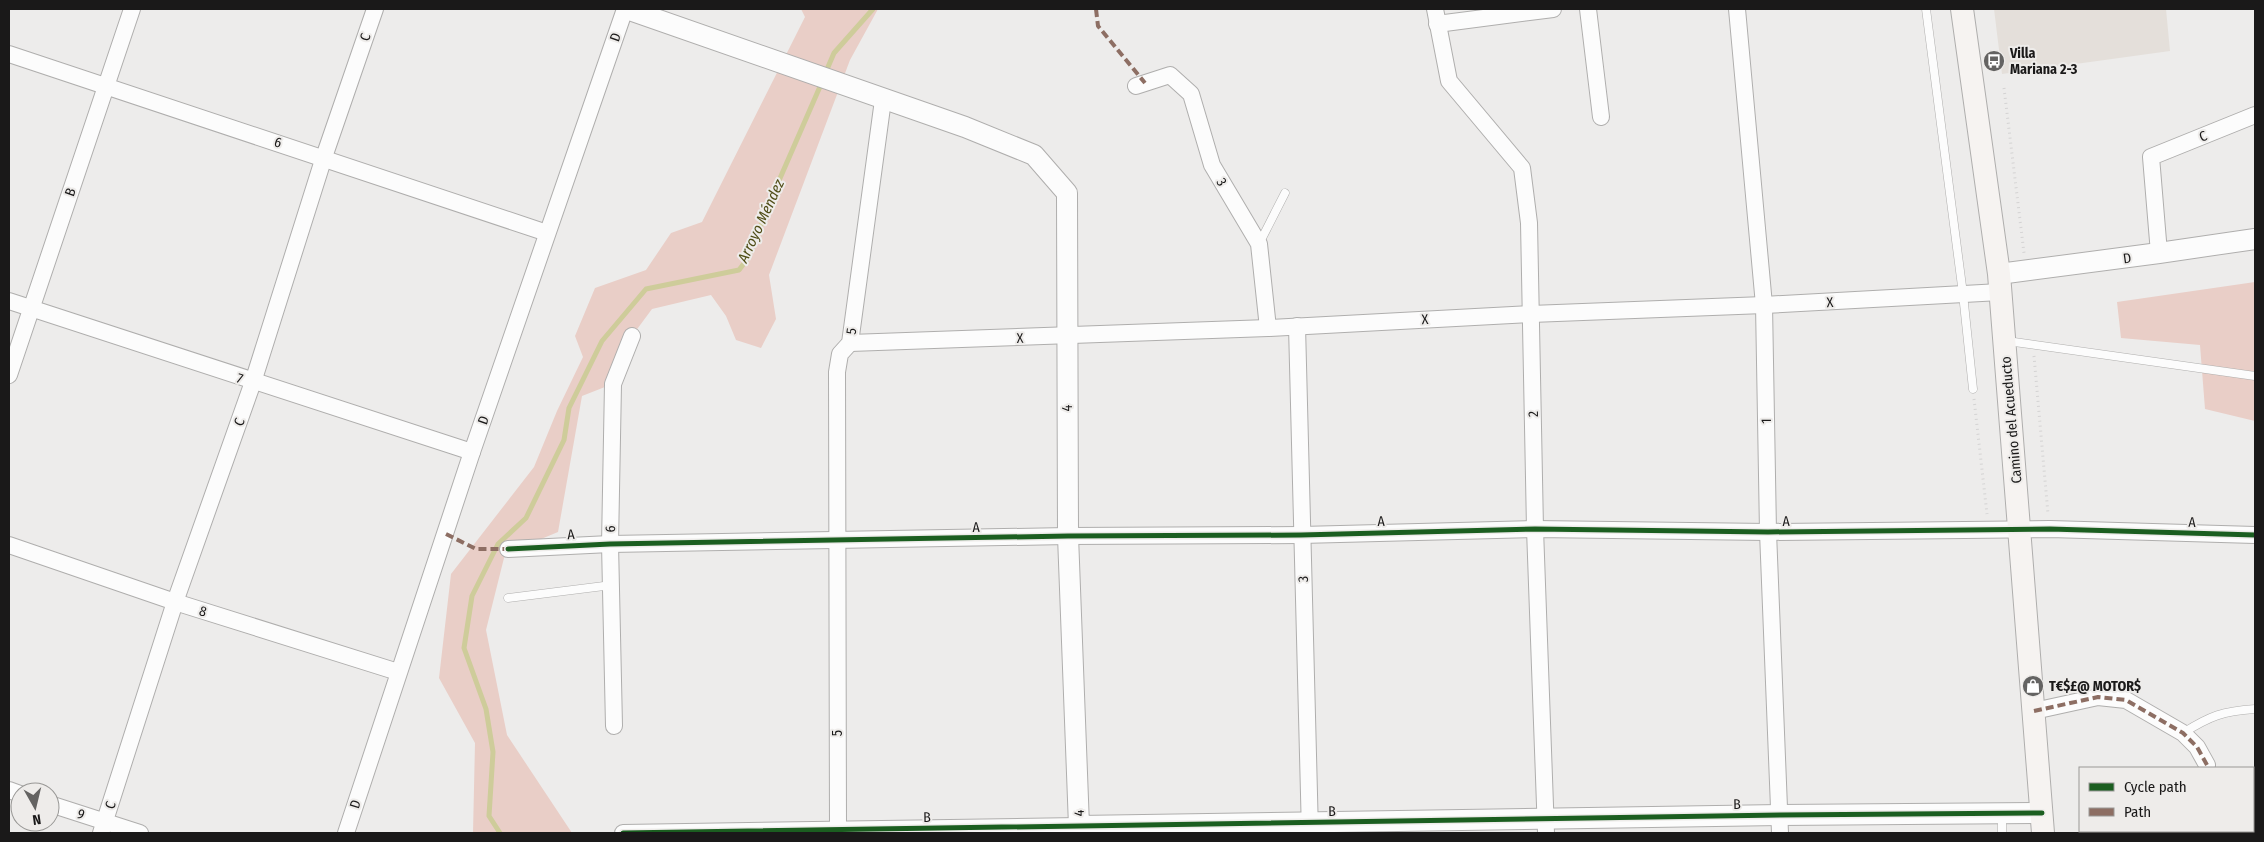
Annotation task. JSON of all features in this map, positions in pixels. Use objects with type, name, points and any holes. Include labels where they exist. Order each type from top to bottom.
[{"type":"main road","name":"Camino del Acueducto","points":[[1962,9],[1999,283],[2042,823]]},
{"type":"street","name":"B","points":[[9,375],[132,9]]},
{"type":"street","name":"C","points":[[103,828],[175,602],[253,382],[324,157],[375,9]]},
{"type":"street","points":[[626,9],[883,100]]},
{"type":"street","name":"D","points":[[346,833],[472,452],[626,9]]},
{"type":"street","points":[[1436,16],[1553,9]]},
{"type":"street","points":[[1588,9],[1601,117]]},
{"type":"street","name":"1","points":[[1737,9],[1764,305],[1768,532],[1780,824]]},
{"type":"street","name":"2","points":[[1436,16],[1449,81],[1522,168],[1529,223],[1535,529],[1546,826]]},
{"type":"street","name":"6","points":[[9,54],[324,157],[547,233]]},
{"type":"street","name":"3","points":[[1136,86],[1170,76],[1192,94],[1212,166],[1260,244],[1268,328]]},
{"type":"street","name":"4","points":[[883,100],[965,127],[1034,155],[1067,193],[1068,536],[1079,830]]},
{"type":"street","name":"5","points":[[838,831],[837,372],[840,354],[850,344],[883,100]]},
{"type":"street","name":"C","points":[[2159,254],[2151,157],[2255,115]]},
{"type":"street","name":"D","points":[[1999,283],[2026,271],[2159,254],[2255,239]]},
{"type":"street","name":"X","points":[[850,344],[1268,328],[1531,314],[1764,305],[1963,294],[1999,283]]},
{"type":"street","name":"7","points":[[9,301],[472,452]]},
{"type":"street","name":"3","points":[[1297,326],[1310,828]]},
{"type":"street","name":"6","points":[[614,726],[610,544],[613,384],[632,336]]},
{"type":"street","name":"A","points":[[508,549],[610,544],[1068,536],[1301,535],[1535,529],[1768,532],[2050,529],[2255,535]]},
{"type":"street","name":"8","points":[[9,545],[175,602],[398,672]]},
{"type":"street","points":[[2034,711],[2098,697],[2126,700],[2183,733],[2197,747],[2207,766]]},
{"type":"street","name":"9","points":[[60,809],[103,828],[140,833]]},
{"type":"street","name":"B","points":[[623,832],[2042,823]]},
{"type":"lane","points":[[1926,9],[1963,294],[1973,390]]},
{"type":"lane","points":[[1260,244],[1285,193]]},
{"type":"lane","points":[[2004,341],[2255,376]]},
{"type":"lane","points":[[508,598],[612,585]]},
{"type":"lane","points":[[2183,733],[2210,716],[2255,709]]},
{"type":"path","points":[[2004,88],[2026,271]]},
{"type":"path","points":[[2033,344],[2050,529]]},
{"type":"path","points":[[1973,390],[1989,530]]},
{"type":"shaded area","points":[[801,9],[878,9],[850,60],[769,275],[776,319],[761,348],[736,340],[726,316],[711,295],[652,309],[632,336],[610,385],[582,396],[558,532],[505,554],[486,630],[507,735],[572,833],[473,833],[475,743],[439,678],[451,574],[534,467],[557,411],[583,357],[575,336],[595,288],[646,270],[671,233],[702,222],[805,17]]},
{"type":"shaded area","points":[[1994,9],[2166,9],[2170,51],[2002,74]]},
{"type":"shaded area","points":[[2255,282],[2255,421],[2205,409],[2200,345],[2121,338],[2117,302]]},
{"type":"waterway","name":"Arroyo Méndez","points":[[825,74],[834,53],[873,9]]},
{"type":"waterway","name":"Arroyo Méndez","points":[[500,833],[489,816],[493,752],[486,709],[464,648],[472,596],[498,544],[526,518],[564,440],[569,408],[602,341],[646,289],[739,270],[748,258],[774,192],[822,82]]},
{"type":"marked path","points":[[1096,9],[1098,26],[1145,83]]},
{"type":"marked path","points":[[446,534],[476,549],[508,549]]},
{"type":"marked path","points":[[2034,711],[2098,697],[2126,700],[2183,733],[2197,747],[2207,765]]},
{"type":"cycle path","points":[[508,549],[610,544],[1068,536],[1301,535],[1535,529],[1768,532],[2050,529],[2255,535]]},
{"type":"cycle path","points":[[623,833],[1780,815],[2042,813]]},
{"type":"place","name":"Villa Mariana 2-3","points":[[1994,61]]},
{"type":"place","name":"T€$£@ MOTOR$","points":[[2033,686]]}]
